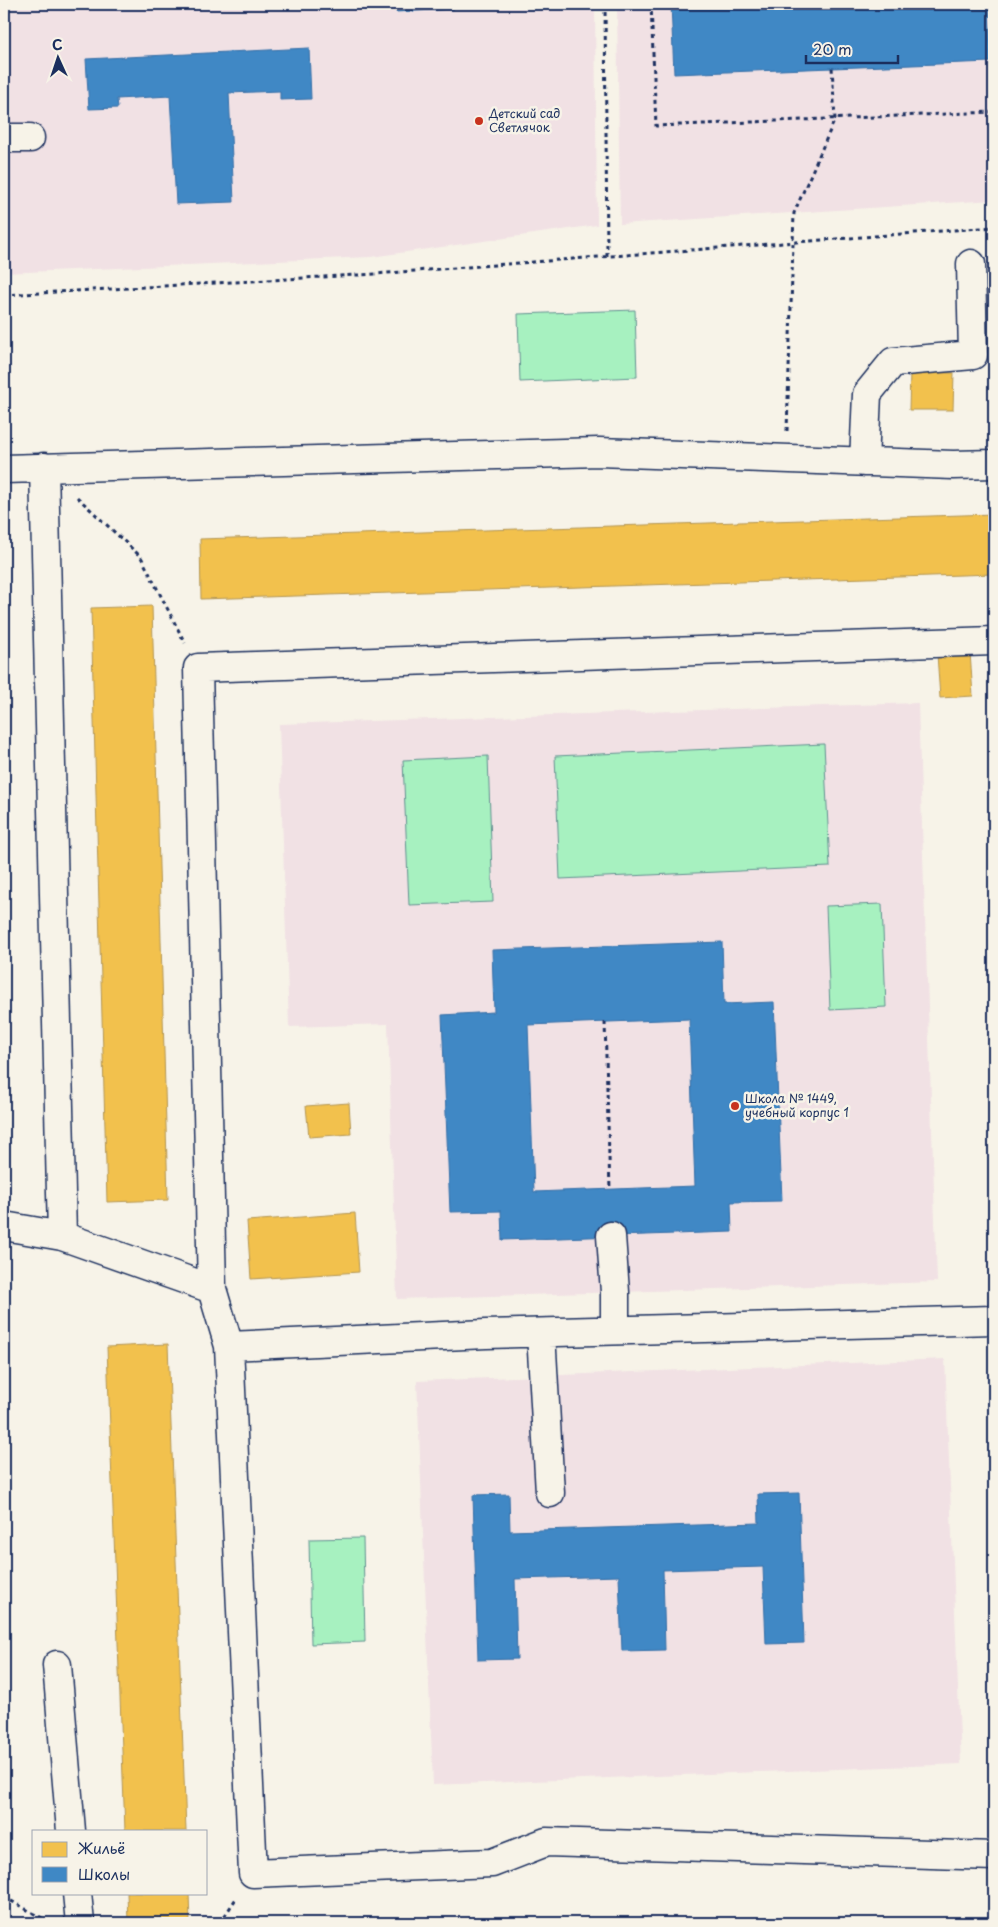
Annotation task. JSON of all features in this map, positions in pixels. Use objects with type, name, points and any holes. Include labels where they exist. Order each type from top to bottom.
[{"type":"lane","points":[[864,462],[867,394],[893,362],[973,355],[971,264]]},
{"type":"lane","points":[[4,469],[599,452],[953,465],[994,464]]},
{"type":"lane","points":[[44,467],[62,1236]]},
{"type":"lane","points":[[994,641],[198,668],[212,1289],[229,1346],[253,1873],[492,1863],[546,1842],[994,1856]]},
{"type":"lane","points":[[4,1226],[62,1236],[212,1289]]},
{"type":"lane","points":[[611,1236],[615,1292],[615,1330]]},
{"type":"lane","points":[[229,1346],[615,1330],[994,1320]]},
{"type":"lane","points":[[541,1333],[550,1493]]},
{"type":"lane","points":[[57,1665],[71,1830]]},
{"type":"lane","points":[[77,1894],[80,1923]]},
{"type":"path","points":[[605,4],[607,257]]},
{"type":"path","points":[[650,4],[656,126],[994,112]]},
{"type":"path","points":[[786,459],[794,213],[835,119],[832,67]]},
{"type":"path","points":[[4,295],[375,274],[994,227]]},
{"type":"path","points":[[44,467],[141,557],[198,668]]},
{"type":"path","points":[[605,1022],[610,1190]]},
{"type":"path","points":[[4,1897],[51,1923]]},
{"type":"shaded area","points":[[4,4],[595,4],[597,225],[371,257],[4,273]]},
{"type":"shaded area","points":[[617,4],[994,4],[994,200],[620,224]]},
{"type":"shaded area","points":[[918,703],[937,1282],[397,1299],[388,1024],[289,1027],[279,724]]},
{"type":"shaded area","points":[[945,1359],[961,1764],[433,1785],[417,1381]]},
{"type":"green space","points":[[635,310],[637,377],[520,382],[518,314]]},
{"type":"green space","points":[[824,744],[830,867],[560,879],[555,756]]},
{"type":"green space","points":[[488,756],[493,902],[409,905],[403,760]]},
{"type":"green space","points":[[882,904],[886,1007],[830,1010],[826,906]]},
{"type":"green space","points":[[363,1538],[365,1642],[311,1644],[309,1539]]},
{"type":"building: Жильё","points":[[910,372],[954,373],[953,410],[909,410]]},
{"type":"building: Жильё","points":[[994,514],[994,574],[201,599],[200,539]]},
{"type":"building: Жильё","points":[[152,606],[168,1200],[107,1202],[91,608]]},
{"type":"building: Жильё","points":[[970,652],[973,696],[940,698],[937,654]]},
{"type":"building: Жильё","points":[[349,1103],[351,1134],[309,1137],[306,1106]]},
{"type":"building: Жильё","points":[[355,1213],[359,1272],[251,1279],[247,1221]]},
{"type":"building: Жильё","points":[[168,1344],[186,1830],[125,1830],[107,1347]]},
{"type":"building: Жильё","points":[[127,1894],[189,1894],[190,1923],[128,1923]]},
{"type":"building: Жильё","points":[[994,1919],[994,1923],[854,1923],[894,1922]]},
{"type":"building: Школы","points":[[396,4],[454,4],[454,9],[396,12]]},
{"type":"building: Школы","points":[[671,4],[989,4],[991,62],[674,74]]},
{"type":"building: Школы","points":[[309,48],[311,99],[280,100],[280,91],[229,93],[234,202],[176,204],[170,96],[117,99],[118,108],[89,109],[86,59]]},
{"type":"building: Школы","name":"Школа № 1449, учебный корпус 1","points":[[722,942],[724,1004],[774,1002],[782,1201],[731,1202],[732,1232],[502,1240],[501,1211],[450,1212],[442,1015],[494,1012],[492,950]],"holes":[[[689,1019],[695,1186],[534,1192],[528,1025]]]},
{"type":"building: Школы","points":[[799,1493],[804,1643],[766,1644],[763,1567],[663,1570],[665,1650],[622,1651],[619,1576],[515,1579],[517,1659],[478,1660],[473,1495],[509,1494],[510,1531],[759,1523],[758,1494]]},
{"type":"place","name":"Детский сад Светлячок","points":[[479,121]]},
{"type":"place","name":"Школа № 1449, учебный корпус 1","points":[[735,1106]]}]
